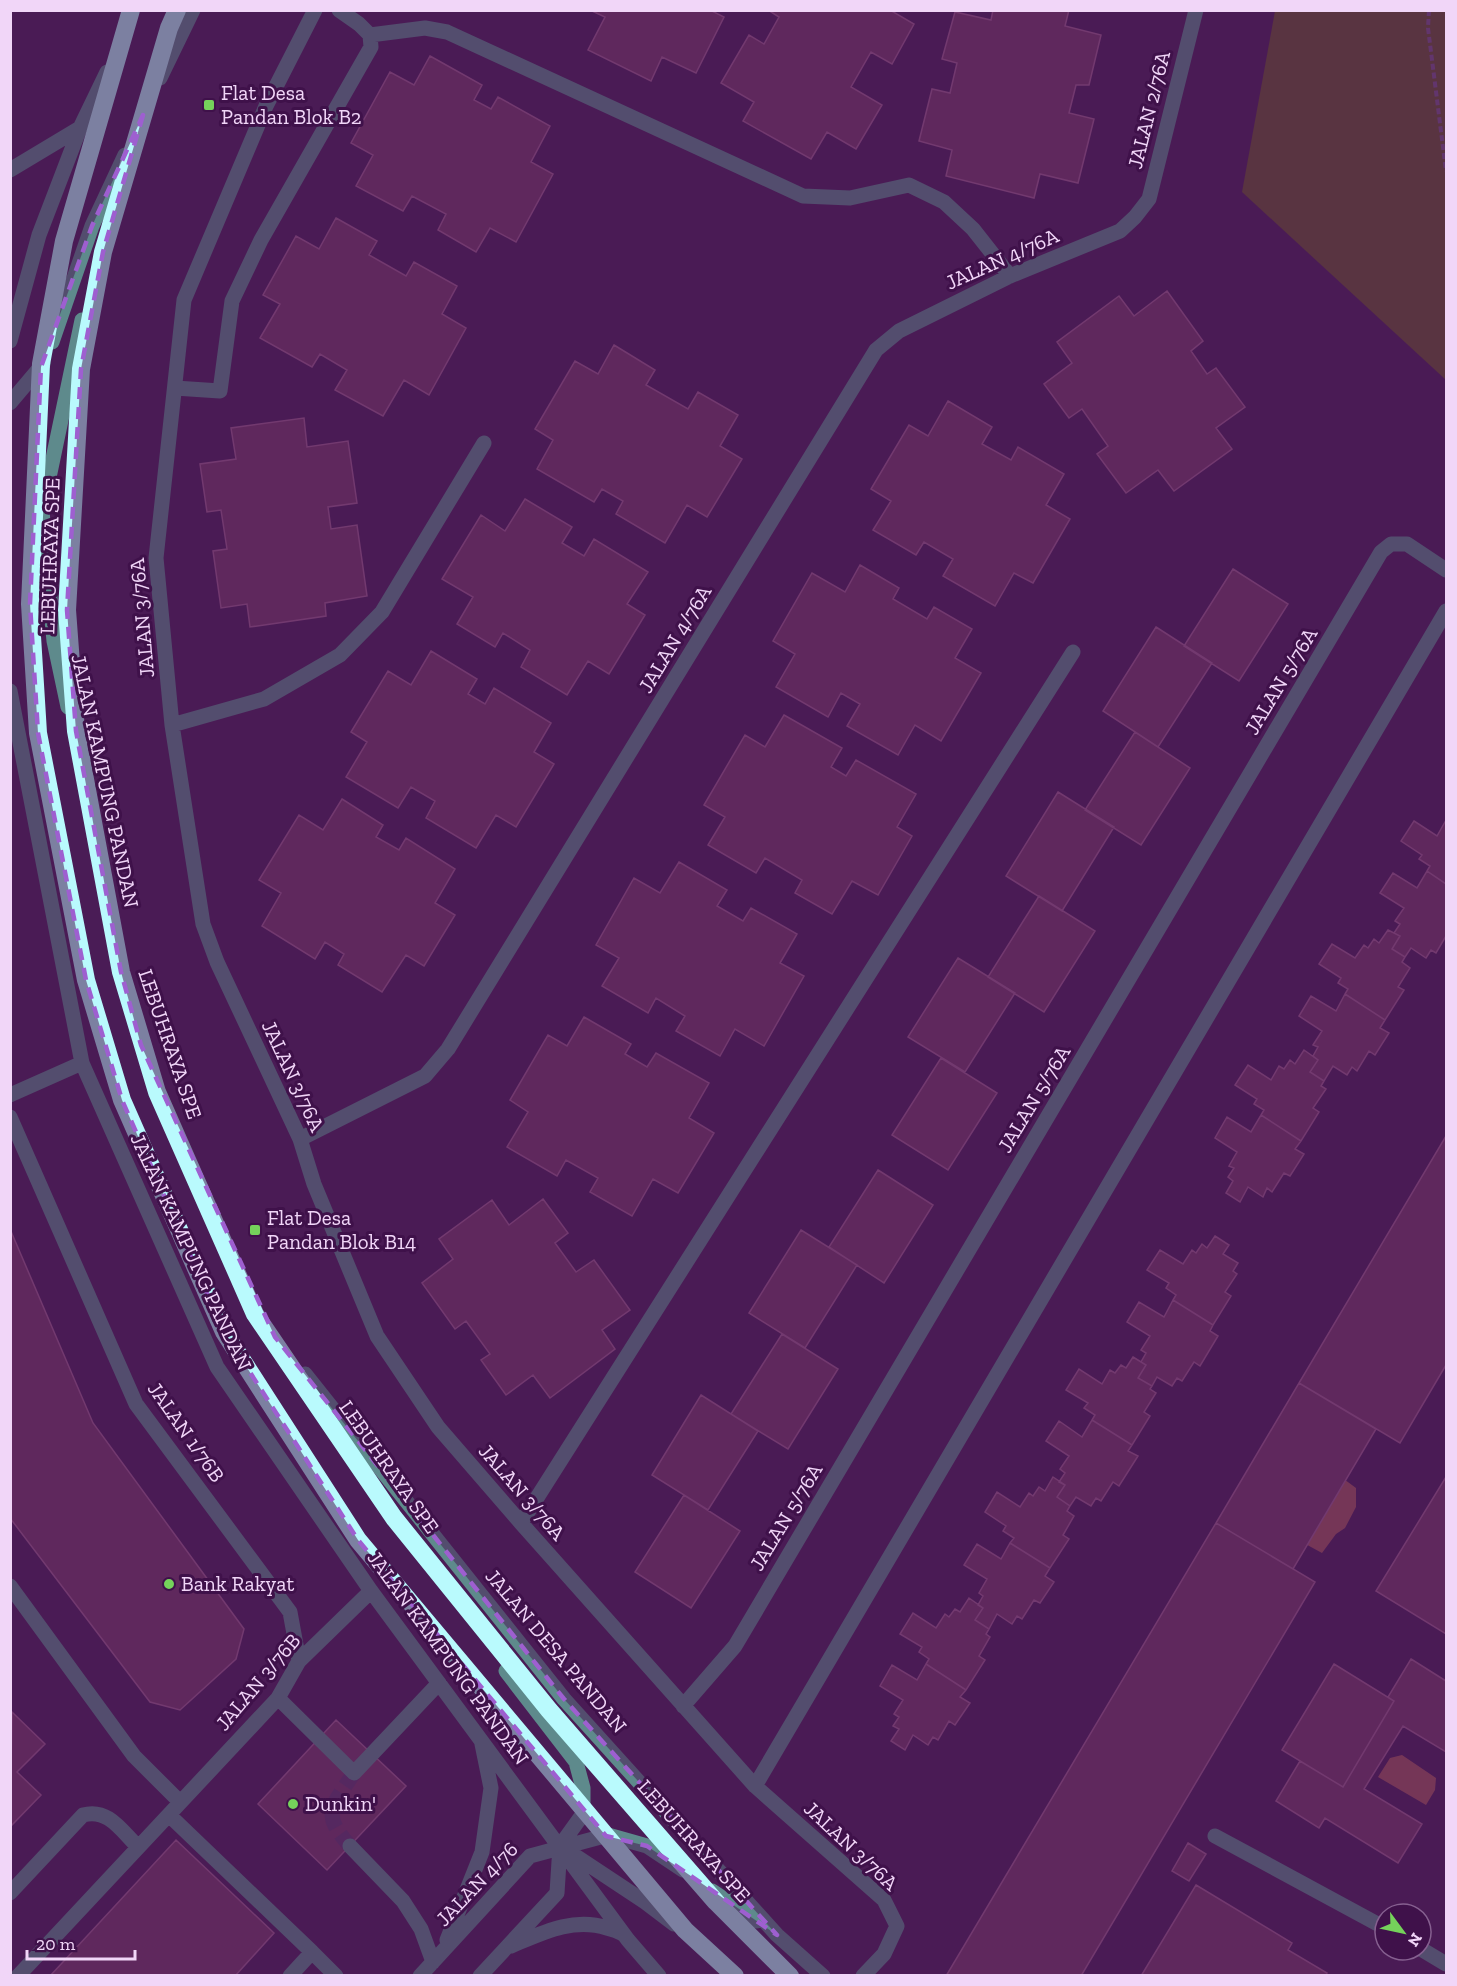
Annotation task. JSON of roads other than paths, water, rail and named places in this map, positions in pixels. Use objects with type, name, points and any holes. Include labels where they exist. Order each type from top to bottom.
[{"type":"highway","name":"LEBUHRAYA SPE","points":[[131,10],[64,241],[41,364],[30,604],[38,733],[86,980],[122,1100],[224,1332],[358,1540],[685,1930],[735,1976]]},
{"type":"highway","name":"LEBUHRAYA SPE","points":[[177,10],[169,28],[103,252],[81,369],[67,610],[76,730],[121,972],[157,1092],[255,1314],[394,1518],[549,1710],[716,1902],[790,1976]]},
{"type":"street","points":[[10,341],[39,235],[80,128],[138,10]]},
{"type":"street","name":"JALAN KAMPUNG PANDAN","points":[[193,10],[160,79],[106,222],[74,353],[42,511],[54,641],[141,1045],[275,1337]]},
{"type":"street","name":"JALAN 3/76A","points":[[315,10],[266,106],[184,300],[156,558],[172,725],[203,924],[216,962],[300,1139],[314,1184],[376,1336],[438,1427],[755,1786],[884,1900],[897,1926],[884,1954],[863,1976]]},
{"type":"street","points":[[175,388],[220,391],[232,301],[261,240],[370,47],[370,35],[339,10]]},
{"type":"street","name":"JALAN 2/76A","points":[[1135,217],[1149,198],[1196,10]]},
{"type":"street","points":[[370,35],[425,28],[447,32],[803,196],[850,198],[909,185],[944,202],[973,229],[1010,276]]},
{"type":"street","points":[[10,403],[45,361],[92,226],[160,79]]},
{"type":"street","points":[[11,172],[80,128]]},
{"type":"street","name":"JALAN 4/76A","points":[[300,1139],[425,1076],[448,1049],[876,350],[899,331],[1010,276],[1120,231],[1135,217]]},
{"type":"street","points":[[172,725],[264,699],[340,655],[382,612],[484,443]]},
{"type":"street","name":"JALAN 5/76A","points":[[683,1706],[735,1646],[1381,552],[1391,544],[1407,544],[1446,570]]},
{"type":"street","points":[[755,1786],[1446,611]]},
{"type":"street","points":[[521,1523],[1073,652]]},
{"type":"street","name":"JALAN KAMPUNG PANDAN","points":[[10,691],[82,1063],[217,1367],[371,1591],[560,1846]]},
{"type":"street","points":[[10,1095],[82,1063]]},
{"type":"street","name":"JALAN 1/76B","points":[[10,1116],[136,1404],[290,1612],[299,1661]]},
{"type":"street","points":[[275,1337],[344,1458],[576,1762],[583,1788],[583,1814],[560,1846],[557,1893],[480,1976]]},
{"type":"street","name":"JALAN DESA PANDAN","points":[[275,1337],[564,1699],[777,1935],[823,1976]]},
{"type":"street","points":[[10,1586],[134,1756],[180,1802]]},
{"type":"street","name":"JALAN 3/76B","points":[[18,1976],[278,1698],[299,1661],[371,1591]]},
{"type":"street","points":[[278,1698],[354,1773],[439,1683]]},
{"type":"street","points":[[444,1948],[482,1852],[491,1788],[482,1740]]},
{"type":"street","points":[[10,1893],[82,1815],[94,1812],[104,1814],[138,1847]]},
{"type":"street","points":[[169,1815],[336,1976]]},
{"type":"street","name":"JALAN 4/76","points":[[420,1976],[530,1856],[560,1846],[608,1835],[647,1846],[777,1935]]},
{"type":"street","points":[[1215,1836],[1373,1922]]},
{"type":"street","points":[[350,1846],[403,1901],[421,1929],[433,1962]]},
{"type":"street","points":[[560,1846],[628,1940]]},
{"type":"street","points":[[560,1846],[645,1902],[741,1976]]},
{"type":"street","points":[[506,1948],[560,1926],[592,1923],[620,1932],[659,1976]]},
{"type":"street","points":[[290,1976],[312,1952]]},
{"type":"street","points":[[1433,1956],[1446,1964]]},
{"type":"tunnel","points":[[350,1846],[335,1825],[332,1810],[354,1773]]},
{"type":"place","name":"Flat Desa Pandan Blok B2","points":[[209,105]]},
{"type":"place","name":"Flat Desa Pandan Blok B14","points":[[255,1230]]},
{"type":"place","name":"Bank Rakyat","points":[[169,1584]]},
{"type":"place","name":"Dunkin'","points":[[293,1804]]}]
